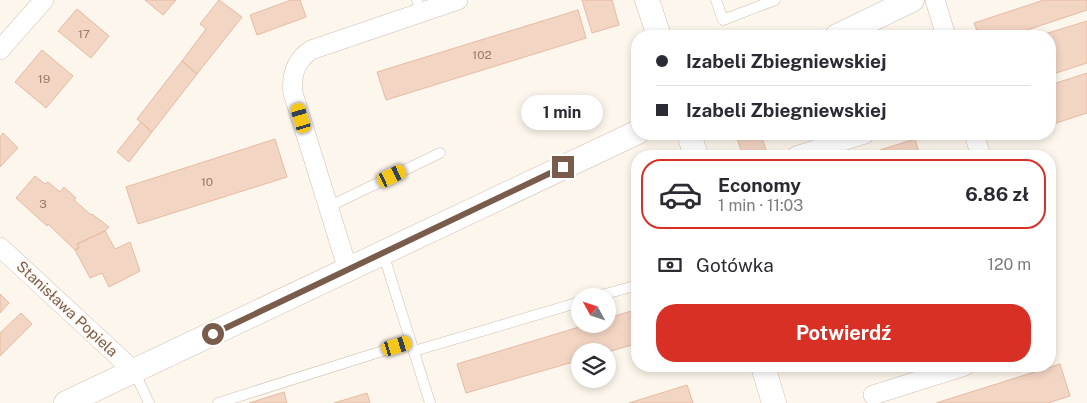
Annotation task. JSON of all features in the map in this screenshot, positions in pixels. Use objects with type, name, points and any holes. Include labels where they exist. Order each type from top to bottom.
[{"type":"street","points":[[0,50],[44,0]]},
{"type":"street","points":[[348,270],[293,93],[293,77],[296,65],[311,50],[419,6],[458,0]]},
{"type":"street","points":[[647,0],[656,30]]},
{"type":"street","points":[[849,30],[912,0]]},
{"type":"street","points":[[935,0],[944,30]]},
{"type":"street","points":[[66,403],[631,135]]},
{"type":"street","points":[[815,150],[846,140]]},
{"type":"street","name":"Stanisława Popiela","points":[[0,247],[134,371]]},
{"type":"street","points":[[765,372],[774,403]]},
{"type":"street","points":[[873,395],[946,372]]},
{"type":"lane","points":[[716,0],[723,20],[776,0]]},
{"type":"lane","points":[[328,207],[440,153]]},
{"type":"lane","points":[[383,253],[430,403]]},
{"type":"lane","points":[[616,291],[631,286]]},
{"type":"lane","points":[[218,403],[412,347],[571,304]]},
{"type":"lane","points":[[134,371],[150,403]]},
{"type":"building","points":[[145,0],[176,0],[163,15]]},
{"type":"building","points":[[219,0],[242,17],[197,74],[182,61],[206,29],[200,24]]},
{"type":"building","points":[[291,0],[300,0],[306,17],[257,35],[250,15]]},
{"type":"building","points":[[582,0],[612,0],[619,25],[592,33]]},
{"type":"building","points":[[1044,0],[1087,0],[1087,10],[1027,30],[977,30],[974,23]]},
{"type":"building","points":[[77,9],[109,36],[91,58],[58,31]]},
{"type":"building","points":[[578,10],[586,38],[386,100],[377,72]]},
{"type":"building","points":[[1087,21],[1087,63],[1056,73],[1056,30]]},
{"type":"building","points":[[42,50],[73,76],[46,108],[15,82]]},
{"type":"building","points":[[182,61],[197,74],[152,132],[137,119]]},
{"type":"building","points":[[1087,73],[1087,113],[1056,123],[1056,83]]},
{"type":"building","points":[[141,122],[152,132],[129,162],[117,152]]},
{"type":"building","points":[[3,133],[18,148],[0,167],[0,137]]},
{"type":"building","points":[[275,139],[287,177],[138,224],[126,187]]},
{"type":"building","points":[[738,140],[763,140],[766,150],[741,150]]},
{"type":"building","points":[[915,140],[918,150],[880,150]]},
{"type":"building","points":[[35,176],[45,184],[48,182],[60,192],[64,187],[76,198],[74,200],[109,227],[105,231],[77,244],[79,248],[75,250],[48,224],[47,226],[16,198]]},
{"type":"building","points":[[105,231],[115,249],[130,242],[140,271],[109,287],[102,273],[90,278],[75,250],[79,248],[77,244]]},
{"type":"building","points":[[0,294],[9,303],[0,313]]},
{"type":"building","points":[[631,311],[631,345],[616,350],[616,343],[571,343],[571,363],[466,393],[457,364],[571,329],[571,333],[616,333],[616,316]]},
{"type":"building","points":[[21,313],[32,324],[0,356],[0,333]]},
{"type":"building","points":[[1060,364],[1070,396],[1048,403],[936,403],[1035,372],[1056,372],[1056,365]]},
{"type":"building","points":[[687,385],[693,403],[629,403]]},
{"type":"building","points":[[284,392],[287,403],[249,403]]},
{"type":"building","points":[[367,393],[370,403],[334,403]]},
{"type":"route","points":[[213,334],[563,167]]}]
